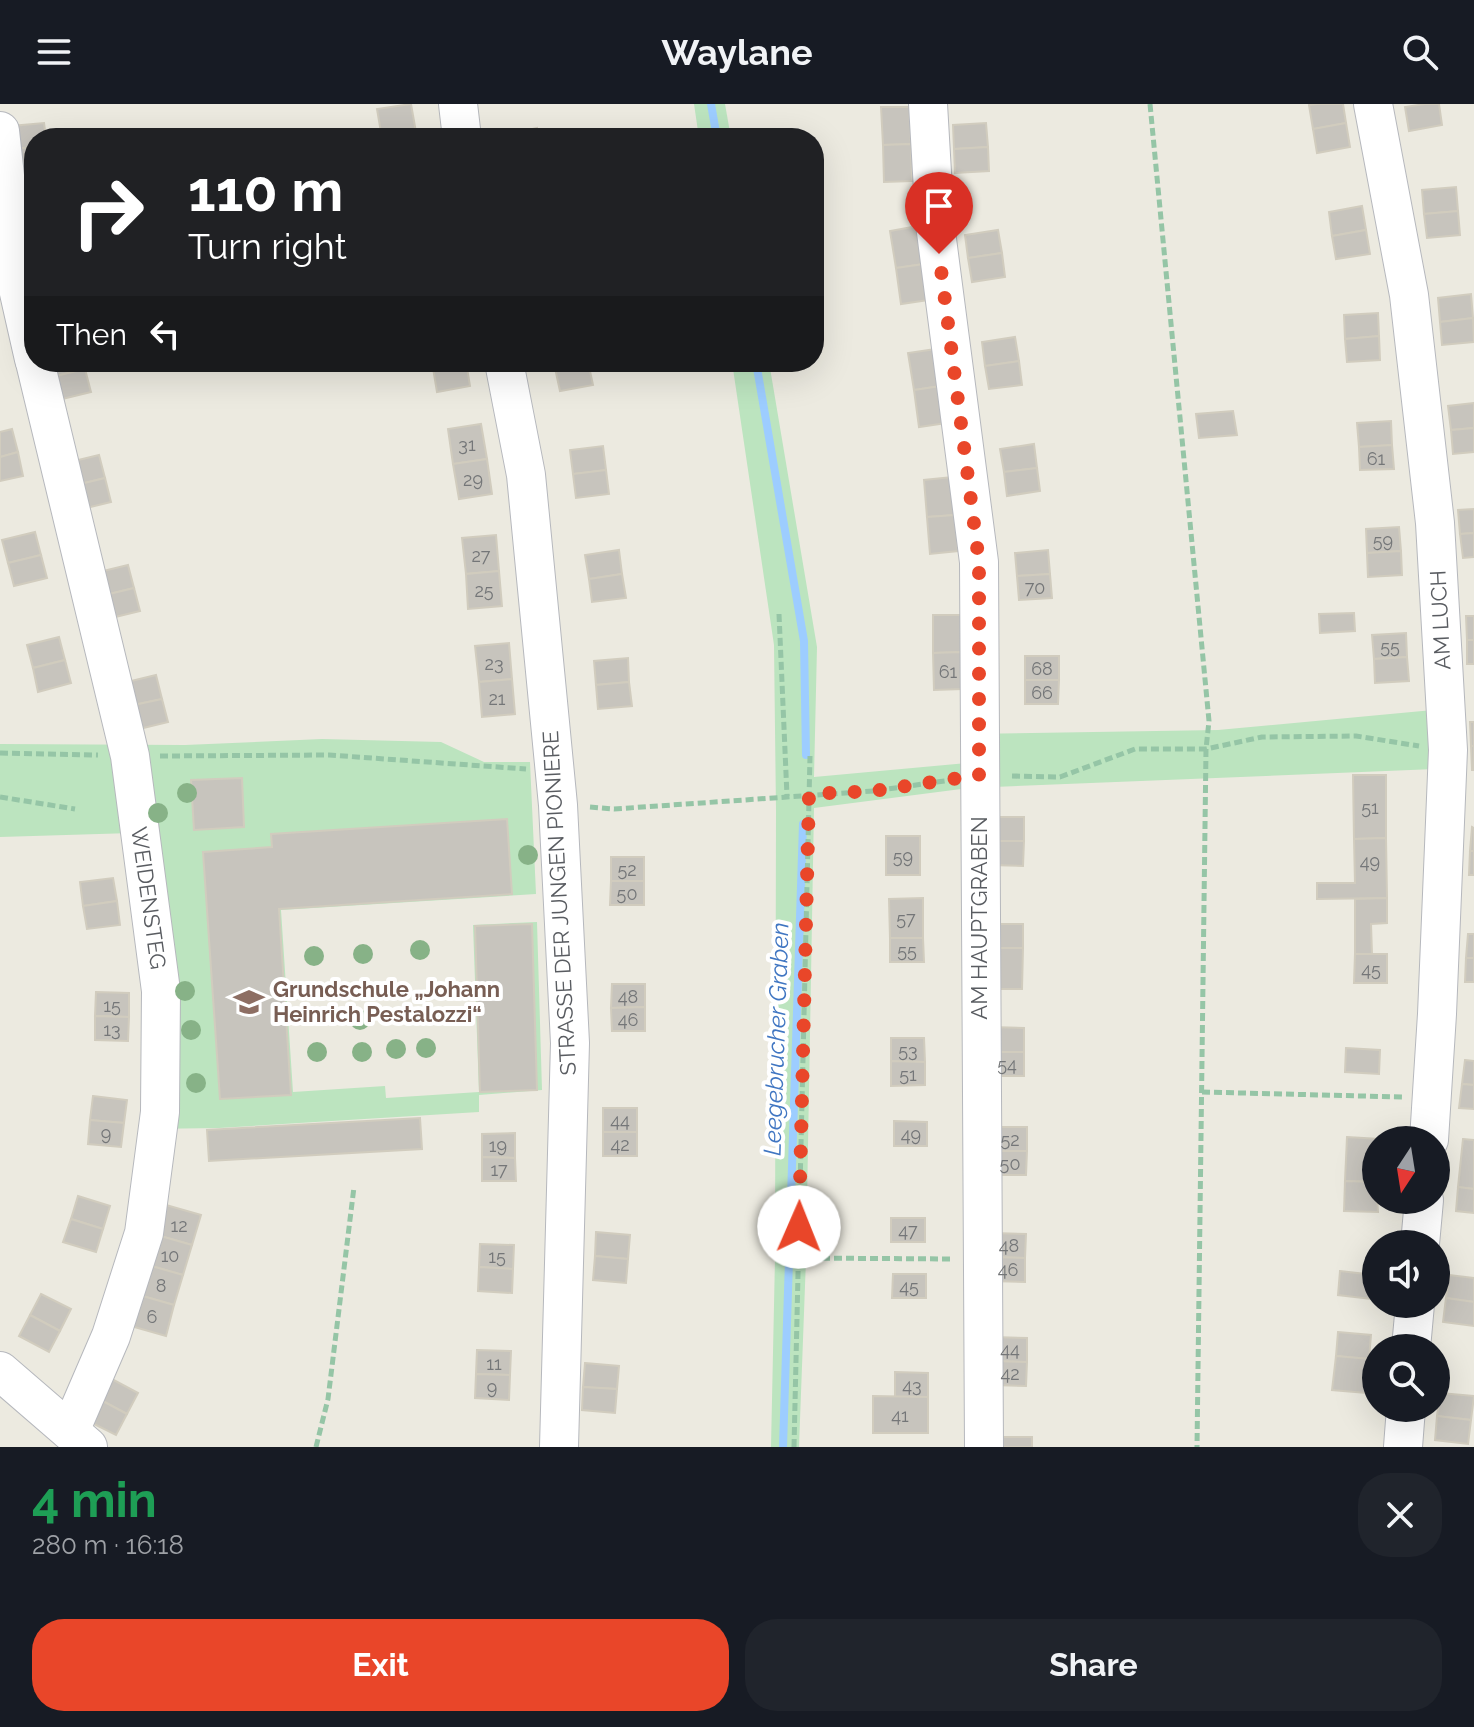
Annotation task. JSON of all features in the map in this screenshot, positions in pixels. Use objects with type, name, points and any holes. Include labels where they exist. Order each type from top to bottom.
[{"type":"street","points":[[458,104],[461,128]]},
{"type":"street","name":"AM HAUPTGRABEN","points":[[928,104],[935,224],[979,562],[984,1447]]},
{"type":"street","name":"AM LUCH","points":[[1373,104],[1409,295],[1435,523],[1448,750],[1430,1126]]},
{"type":"street","name":"WEIDENSTEG","points":[[0,131],[17,284],[24,316]]},
{"type":"street","name":"WEIDENSTEG","points":[[37,372],[130,756],[161,991],[160,1112],[144,1233],[79,1439]]},
{"type":"street","name":"STRASSE DER JUNGEN PIONIERE","points":[[506,372],[526,475],[556,788],[570,1043],[559,1447]]},
{"type":"street","points":[[0,1371],[79,1439]]},
{"type":"street","points":[[1403,1447],[1405,1422]]},
{"type":"path","points":[[1150,104],[1209,721],[1206,749],[1197,1447]]},
{"type":"path","points":[[779,614],[787,796]]},
{"type":"path","points":[[0,753],[329,755],[556,788],[614,809],[874,791],[979,775],[1060,777],[1135,749],[1206,749],[1262,737],[1356,736],[1448,750]]},
{"type":"path","points":[[794,1447],[810,756]]},
{"type":"path","points":[[0,797],[75,809]]},
{"type":"path","points":[[1202,1092],[1432,1097]]},
{"type":"path","points":[[316,1447],[328,1399],[354,1187]]},
{"type":"path","points":[[798,1258],[981,1259]]},
{"type":"green space","points":[[694,104],[725,104],[729,128],[698,128]]},
{"type":"green space","points":[[733,372],[771,372],[817,647],[814,777],[967,763],[967,734],[1218,730],[1433,710],[1435,769],[969,788],[814,808],[806,1259],[799,1447],[771,1447],[775,1258],[774,645]]},
{"type":"green space","points":[[322,739],[441,742],[484,762],[530,762],[536,894],[281,910],[293,1092],[385,1086],[386,1098],[479,1092],[473,925],[537,922],[542,1090],[479,1095],[479,1112],[219,1128],[146,1129],[152,1023],[132,833],[0,837],[0,744],[185,745]]},
{"type":"building","points":[[411,104],[415,128],[380,128],[377,109]]},
{"type":"building","points":[[1343,104],[1346,123],[1313,129],[1309,105]]},
{"type":"building","points":[[1439,104],[1442,125],[1409,131],[1405,107]]},
{"type":"building","points":[[881,107],[909,107],[911,144],[883,145]]},
{"type":"building","points":[[44,123],[45,128],[24,128],[24,148],[13,149],[11,126]]},
{"type":"building","points":[[986,123],[988,147],[954,149],[953,125]]},
{"type":"building","points":[[1346,123],[1350,147],[1317,153],[1313,129]]},
{"type":"building","points":[[911,144],[912,181],[884,182],[883,145]]},
{"type":"building","points":[[988,147],[989,171],[955,173],[954,149]]},
{"type":"building","points":[[24,148],[24,173],[15,173],[13,149]]},
{"type":"building","points":[[1456,187],[1458,211],[1424,214],[1422,190]]},
{"type":"building","points":[[1362,206],[1366,230],[1332,236],[1329,212]]},
{"type":"building","points":[[1458,211],[1460,235],[1427,238],[1424,214]]},
{"type":"building","points":[[918,226],[924,264],[896,268],[890,231]]},
{"type":"building","points":[[998,230],[1002,253],[968,258],[965,235]]},
{"type":"building","points":[[1366,230],[1370,254],[1336,259],[1332,236]]},
{"type":"building","points":[[1002,253],[1005,277],[972,282],[968,258]]},
{"type":"building","points":[[924,264],[929,300],[901,304],[896,268]]},
{"type":"building","points":[[1471,294],[1473,318],[1440,322],[1438,298]]},
{"type":"building","points":[[1378,313],[1379,336],[1345,339],[1344,315]]},
{"type":"building","points":[[1473,318],[1474,342],[1442,345],[1440,322]]},
{"type":"building","points":[[1379,336],[1380,360],[1347,362],[1345,339]]},
{"type":"building","points":[[1015,337],[1019,361],[985,366],[982,342]]},
{"type":"building","points":[[936,349],[941,386],[914,390],[908,353]]},
{"type":"building","points":[[1019,361],[1022,385],[989,389],[985,366]]},
{"type":"building","points":[[51,372],[73,372],[52,377]]},
{"type":"building","points":[[86,372],[91,392],[58,400],[52,377]]},
{"type":"building","points":[[434,372],[468,372],[470,386],[437,392]]},
{"type":"building","points":[[556,372],[590,372],[593,385],[560,391]]},
{"type":"building","points":[[941,386],[947,423],[919,427],[914,390]]},
{"type":"building","points":[[1474,403],[1474,428],[1451,430],[1448,406]]},
{"type":"building","points":[[1233,411],[1237,435],[1199,438],[1196,414]]},
{"type":"building","points":[[1391,421],[1392,445],[1359,447],[1357,423]]},
{"type":"building","points":[[481,424],[487,459],[453,464],[448,429]]},
{"type":"building","points":[[1474,428],[1474,452],[1453,454],[1451,430]]},
{"type":"building","points":[[12,429],[18,452],[0,457],[0,432]]},
{"type":"building","points":[[1034,444],[1037,468],[1004,472],[1000,449]]},
{"type":"building","points":[[1392,445],[1394,469],[1360,470],[1359,447]]},
{"type":"building","points":[[603,446],[606,470],[573,474],[570,450]]},
{"type":"building","points":[[18,452],[23,476],[0,481],[0,457]]},
{"type":"building","points":[[99,455],[105,478],[72,486],[66,463]]},
{"type":"building","points":[[487,459],[492,494],[459,499],[453,464]]},
{"type":"building","points":[[1037,468],[1040,491],[1007,496],[1004,472]]},
{"type":"building","points":[[606,470],[609,494],[576,498],[573,474]]},
{"type":"building","points":[[952,477],[955,515],[927,517],[924,480]]},
{"type":"building","points":[[105,478],[111,502],[78,510],[72,486]]},
{"type":"building","points":[[1474,509],[1474,533],[1460,534],[1458,510]]},
{"type":"building","points":[[955,515],[958,551],[930,554],[927,517]]},
{"type":"building","points":[[1399,527],[1401,551],[1367,553],[1366,529]]},
{"type":"building","points":[[35,532],[41,555],[8,563],[2,540]]},
{"type":"building","points":[[1474,533],[1474,557],[1463,558],[1460,534]]},
{"type":"building","points":[[496,535],[499,571],[466,574],[462,538]]},
{"type":"building","points":[[619,550],[622,574],[589,579],[585,555]]},
{"type":"building","points":[[1048,550],[1050,574],[1017,576],[1015,553]]},
{"type":"building","points":[[1401,551],[1402,575],[1368,577],[1367,553]]},
{"type":"building","points":[[41,555],[47,578],[14,586],[8,563]]},
{"type":"building","points":[[128,565],[134,588],[101,596],[95,573]]},
{"type":"building","points":[[499,571],[502,606],[468,609],[466,574]]},
{"type":"building","points":[[622,574],[626,598],[592,602],[589,579]]},
{"type":"building","points":[[1050,574],[1052,598],[1019,600],[1017,576]]},
{"type":"building","points":[[134,588],[140,611],[107,619],[101,596]]},
{"type":"building","points":[[1354,613],[1355,631],[1320,633],[1319,614]]},
{"type":"building","points":[[933,615],[961,615],[961,652],[933,653]]},
{"type":"building","points":[[1466,616],[1474,616],[1474,640],[1467,640]]},
{"type":"building","points":[[1406,633],[1407,657],[1374,659],[1372,635]]},
{"type":"building","points":[[59,637],[65,660],[33,668],[27,645]]},
{"type":"building","points":[[1467,640],[1474,640],[1474,664],[1467,664]]},
{"type":"building","points":[[509,643],[512,679],[479,682],[475,646]]},
{"type":"building","points":[[961,652],[962,689],[934,690],[933,653]]},
{"type":"building","points":[[1025,656],[1059,656],[1059,680],[1025,680]]},
{"type":"building","points":[[1407,657],[1409,681],[1375,683],[1374,659]]},
{"type":"building","points":[[628,658],[629,682],[596,685],[594,661]]},
{"type":"building","points":[[65,660],[71,683],[38,692],[33,668]]},
{"type":"building","points":[[156,675],[162,699],[129,706],[123,683]]},
{"type":"building","points":[[512,679],[515,714],[482,717],[479,682]]},
{"type":"building","points":[[1025,680],[1059,680],[1058,704],[1025,704]]},
{"type":"building","points":[[629,682],[632,706],[598,709],[596,685]]},
{"type":"building","points":[[162,699],[168,722],[135,730],[129,706]]},
{"type":"building","points":[[1470,722],[1474,722],[1474,746],[1471,746]]},
{"type":"building","points":[[1471,746],[1474,746],[1474,770],[1472,770]]},
{"type":"building","points":[[1353,775],[1386,775],[1386,838],[1354,839]]},
{"type":"building","points":[[242,778],[244,827],[194,830],[191,780]]},
{"type":"building","points":[[990,817],[1024,817],[1024,841],[990,841]]},
{"type":"building","name":"Grundschule „Johann Heinrich Pestalozzi“","points":[[507,819],[512,894],[279,909],[291,1095],[220,1099],[203,852],[272,847],[271,834]]},
{"type":"building","points":[[1472,827],[1474,851],[1470,851]]},
{"type":"building","points":[[886,836],[920,836],[920,875],[886,875]]},
{"type":"building","points":[[1386,838],[1387,898],[1317,899],[1317,883],[1355,883],[1354,839]]},
{"type":"building","points":[[990,841],[1024,841],[1023,866],[990,865]]},
{"type":"building","points":[[1470,851],[1474,851],[1474,875],[1469,875]]},
{"type":"building","points":[[611,857],[644,857],[644,881],[611,881]]},
{"type":"building","points":[[113,878],[117,901],[83,906],[80,882]]},
{"type":"building","points":[[611,881],[644,881],[644,905],[610,905]]},
{"type":"building","points":[[923,898],[923,938],[890,938],[889,899]]},
{"type":"building","points":[[1387,898],[1387,923],[1371,924],[1372,954],[1355,954],[1355,899]]},
{"type":"building","points":[[117,901],[120,925],[87,929],[83,906]]},
{"type":"building","points":[[532,924],[537,1090],[480,1092],[475,926]]},
{"type":"building","points":[[989,924],[1023,924],[1023,948],[989,948]]},
{"type":"building","points":[[1468,934],[1474,934],[1474,958],[1466,958]]},
{"type":"building","points":[[890,938],[923,938],[924,962],[890,962]]},
{"type":"building","points":[[989,948],[1023,948],[1022,989],[988,989]]},
{"type":"building","points":[[1355,954],[1387,954],[1387,983],[1354,983]]},
{"type":"building","points":[[1466,958],[1474,958],[1474,982],[1465,982]]},
{"type":"building","points":[[612,984],[645,984],[645,1007],[611,1008]]},
{"type":"building","points":[[96,992],[129,993],[129,1017],[95,1016]]},
{"type":"building","points":[[645,1007],[645,1031],[612,1031],[611,1008]]},
{"type":"building","points":[[95,1016],[129,1017],[128,1041],[95,1040]]},
{"type":"building","points":[[990,1027],[1024,1028],[1024,1052],[990,1052]]},
{"type":"building","points":[[891,1038],[924,1038],[925,1062],[891,1061]]},
{"type":"building","points":[[1346,1048],[1380,1050],[1379,1074],[1345,1072]]},
{"type":"building","points":[[990,1052],[1024,1052],[1024,1076],[990,1076]]},
{"type":"building","points":[[1465,1060],[1474,1061],[1474,1085],[1462,1084]]},
{"type":"building","points":[[891,1061],[925,1062],[925,1085],[891,1086]]},
{"type":"building","points":[[1462,1084],[1474,1085],[1474,1109],[1459,1108]]},
{"type":"building","points":[[93,1096],[127,1100],[124,1123],[90,1120]]},
{"type":"building","points":[[603,1108],[637,1108],[637,1132],[603,1132]]},
{"type":"building","points":[[420,1118],[422,1149],[209,1161],[207,1130]]},
{"type":"building","points":[[90,1120],[124,1123],[121,1147],[88,1144]]},
{"type":"building","points":[[894,1121],[927,1122],[927,1146],[894,1146]]},
{"type":"building","points":[[993,1127],[1027,1127],[1027,1151],[993,1151]]},
{"type":"building","points":[[603,1132],[637,1132],[637,1156],[603,1156]]},
{"type":"building","points":[[515,1133],[515,1158],[482,1157],[482,1134]]},
{"type":"building","points":[[1347,1137],[1362,1138],[1362,1182],[1345,1181]]},
{"type":"building","points":[[1463,1139],[1474,1140],[1474,1189],[1458,1187]]},
{"type":"building","points":[[993,1151],[1027,1151],[1026,1175],[993,1175]]},
{"type":"building","points":[[482,1157],[515,1158],[516,1181],[482,1181]]},
{"type":"building","points":[[1345,1181],[1362,1182],[1362,1212],[1344,1211]]},
{"type":"building","points":[[1458,1187],[1474,1189],[1474,1213],[1456,1211]]},
{"type":"building","points":[[78,1196],[110,1206],[103,1229],[71,1219]]},
{"type":"building","points":[[166,1205],[201,1215],[192,1245],[157,1235]]},
{"type":"building","points":[[891,1218],[925,1218],[925,1242],[891,1242]]},
{"type":"building","points":[[71,1219],[103,1229],[96,1252],[63,1242]]},
{"type":"building","points":[[596,1232],[630,1235],[628,1259],[595,1256]]},
{"type":"building","points":[[992,1233],[1026,1234],[1025,1258],[992,1257]]},
{"type":"building","points":[[157,1235],[192,1245],[183,1275],[148,1265]]},
{"type":"building","points":[[480,1244],[514,1245],[513,1269],[479,1267]]},
{"type":"building","points":[[595,1256],[628,1259],[626,1283],[593,1280]]},
{"type":"building","points":[[992,1257],[1025,1258],[1025,1282],[991,1281]]},
{"type":"building","points":[[148,1265],[183,1275],[174,1305],[139,1295]]},
{"type":"building","points":[[479,1267],[513,1269],[512,1293],[478,1291]]},
{"type":"building","points":[[1340,1271],[1362,1274],[1362,1298],[1338,1295]]},
{"type":"building","points":[[893,1274],[926,1274],[926,1298],[892,1298]]},
{"type":"building","points":[[1450,1275],[1474,1278],[1474,1302],[1450,1299]]},
{"type":"building","points":[[41,1294],[71,1309],[60,1331],[30,1315]]},
{"type":"building","points":[[139,1295],[174,1305],[166,1336],[131,1326]]},
{"type":"building","points":[[1450,1299],[1474,1302],[1474,1326],[1443,1322],[1444,1318],[1450,1318]]},
{"type":"building","points":[[30,1315],[60,1331],[49,1352],[19,1336]]},
{"type":"building","points":[[1338,1332],[1362,1334],[1362,1358],[1336,1356]]},
{"type":"building","points":[[993,1337],[1027,1338],[1027,1362],[993,1361]]},
{"type":"building","points":[[477,1350],[511,1351],[510,1375],[476,1374]]},
{"type":"building","points":[[1336,1356],[1362,1358],[1362,1393],[1332,1390]]},
{"type":"building","points":[[993,1361],[1027,1362],[1026,1386],[993,1385]]},
{"type":"building","points":[[585,1363],[619,1366],[617,1389],[583,1387]]},
{"type":"building","points":[[895,1372],[928,1373],[928,1397],[895,1397]]},
{"type":"building","points":[[476,1374],[510,1375],[509,1400],[475,1398]]},
{"type":"building","points":[[108,1377],[138,1393],[127,1414],[97,1398]]},
{"type":"building","points":[[583,1387],[617,1389],[615,1413],[582,1410]]},
{"type":"building","points":[[1450,1394],[1474,1396],[1471,1420],[1450,1418]]},
{"type":"building","points":[[873,1396],[928,1397],[928,1433],[873,1433]]},
{"type":"building","points":[[97,1398],[127,1414],[116,1435],[86,1420]]},
{"type":"building","points":[[1450,1418],[1471,1420],[1468,1444],[1435,1440],[1436,1422],[1450,1422]]},
{"type":"building","points":[[998,1437],[1032,1437],[1032,1447],[998,1447]]},
{"type":"waterway","name":"Leegebrucher Graben","points":[[711,104],[715,128]]},
{"type":"waterway","name":"Leegebrucher Graben","points":[[758,372],[804,641],[806,755]]},
{"type":"waterway","name":"Leegebrucher Graben","points":[[783,1447],[803,824]]},
{"type":"place","name":"Grundschule „Johann Heinrich Pestalozzi“","points":[[249,1002]]},
{"type":"route","points":[[799,1227],[809,794],[874,791],[979,775],[979,562],[939,254]]}]
